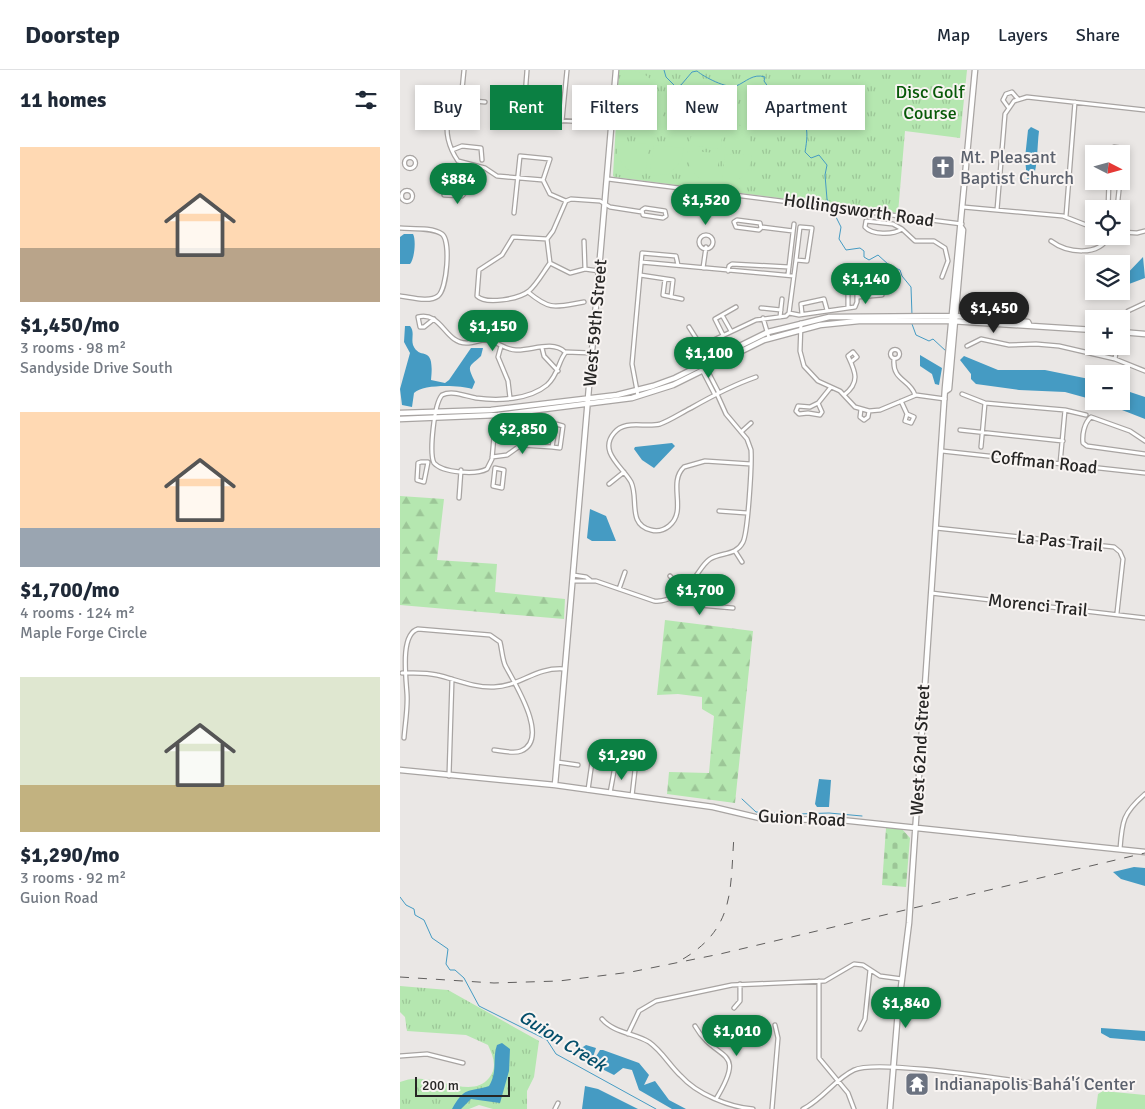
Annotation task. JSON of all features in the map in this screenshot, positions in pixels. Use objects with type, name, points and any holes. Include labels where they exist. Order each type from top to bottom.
[{"type":"street","points":[[462,85],[464,70]]},
{"type":"street","points":[[526,85],[527,70]]},
{"type":"street","points":[[566,70],[562,120],[572,121]]},
{"type":"street","name":"West 59th Street","points":[[615,85],[616,70]]},
{"type":"street","name":"West 62nd Street","points":[[946,391],[949,388],[951,370],[951,347],[959,260],[959,230],[962,226],[975,70]]},
{"type":"street","points":[[1008,107],[1003,100],[1006,93],[1012,92],[1018,99]]},
{"type":"street","points":[[997,210],[1005,114],[1012,102],[1027,97],[1145,110]]},
{"type":"street","points":[[480,102],[485,102]]},
{"type":"street","points":[[1066,216],[1075,102]]},
{"type":"street","points":[[448,130],[447,137],[452,150],[461,162],[478,166],[497,176],[543,180]]},
{"type":"street","name":"West 59th Street","points":[[554,785],[612,130]]},
{"type":"street","points":[[452,150],[462,146],[481,148],[482,160]]},
{"type":"street","points":[[514,213],[520,156],[550,159],[543,180],[550,194],[566,201],[570,199],[600,201],[610,208],[642,212],[644,216],[663,218],[666,216],[664,210],[645,208],[642,212]]},
{"type":"street","points":[[446,173],[444,195],[462,196],[474,183],[478,166]]},
{"type":"street","name":"Hollingsworth Road","points":[[608,179],[835,207],[962,226]]},
{"type":"street","points":[[547,239],[513,237],[502,255],[479,270],[477,296],[481,300],[495,301],[528,292],[550,263],[547,239],[553,231],[566,201]]},
{"type":"street","points":[[963,207],[1066,216],[1085,224]]},
{"type":"street","points":[[761,226],[759,230],[734,226],[737,220],[793,231]]},
{"type":"street","points":[[902,229],[891,233],[869,230],[864,225],[870,221],[893,224],[902,229],[915,242],[932,241],[940,244],[946,250],[948,259],[942,277]]},
{"type":"street","points":[[788,275],[794,224]]},
{"type":"street","points":[[789,313],[800,227],[811,228],[808,260],[796,260]]},
{"type":"street","points":[[400,228],[442,234],[448,244],[443,288],[438,296],[428,299],[400,296]]},
{"type":"street","points":[[1130,233],[1145,231]]},
{"type":"street","points":[[701,236],[712,236],[712,248],[706,247],[700,245],[701,236]]},
{"type":"street","points":[[584,241],[585,269]]},
{"type":"street","points":[[1051,241],[1061,246],[1091,251],[1103,245]]},
{"type":"street","points":[[703,268],[706,247]]},
{"type":"street","points":[[638,396],[632,361],[642,252],[677,257],[678,264]]},
{"type":"street","points":[[948,259],[959,260]]},
{"type":"street","points":[[641,262],[794,276]]},
{"type":"street","points":[[550,263],[568,272],[585,269],[600,271]]},
{"type":"street","points":[[728,271],[729,266],[732,264],[789,268]]},
{"type":"street","points":[[640,275],[674,281],[672,297]]},
{"type":"street","points":[[690,327],[700,346],[723,334],[763,318],[780,317],[789,313],[802,314],[848,308],[856,305],[858,276],[849,276],[848,308]]},
{"type":"street","points":[[665,278],[662,294],[682,299]]},
{"type":"street","points":[[858,288],[881,288],[882,295],[858,297]]},
{"type":"street","points":[[528,292],[543,304],[549,306],[584,302]]},
{"type":"street","points":[[780,317],[782,299]]},
{"type":"street","points":[[802,314],[801,304],[824,299],[827,310]]},
{"type":"street","points":[[1130,310],[1145,304]]},
{"type":"street","points":[[723,334],[714,320],[736,307]]},
{"type":"street","points":[[761,308],[781,310]]},
{"type":"street","points":[[722,315],[731,331]]},
{"type":"street","points":[[400,419],[435,419],[505,414],[638,396],[664,388],[705,371],[732,355],[769,338],[801,329],[847,321],[904,318],[921,315],[1028,322],[1029,324],[1085,329]]},
{"type":"street","points":[[434,319],[424,327],[420,327],[417,323],[418,317],[423,316],[434,319],[459,342],[468,343],[486,340],[516,350],[557,347],[565,352],[592,353]]},
{"type":"street","points":[[400,413],[491,410],[588,402],[663,383],[768,332],[801,323],[845,316],[904,318],[923,321],[954,318]]},
{"type":"street","points":[[763,318],[769,338]]},
{"type":"street","points":[[801,323],[801,356],[804,366],[818,380],[844,396],[855,407],[869,411],[882,409],[914,395],[946,400]]},
{"type":"street","points":[[1130,333],[1145,334]]},
{"type":"street","points":[[967,346],[981,339],[1009,345],[1049,345],[1115,359],[1145,371]]},
{"type":"street","points":[[501,346],[498,358],[508,381],[510,398]]},
{"type":"street","name":"West 62nd Street","points":[[890,1109],[909,923],[931,593],[948,360],[951,347]]},
{"type":"street","points":[[542,348],[544,356],[558,371]]},
{"type":"street","points":[[495,425],[490,465],[481,471],[441,468],[433,460],[435,413],[438,400],[448,393],[486,399],[510,398],[528,394],[541,388],[558,371],[565,352]]},
{"type":"street","points":[[1115,359],[1116,355]]},
{"type":"street","points":[[894,359],[896,373],[913,389],[914,395]]},
{"type":"street","points":[[844,396],[851,389],[855,379],[852,361]]},
{"type":"street","points":[[572,581],[590,580],[658,602],[669,599],[682,589],[710,559],[735,551],[744,538],[751,464],[750,446],[726,414],[702,365]]},
{"type":"street","points":[[751,464],[704,461],[684,467],[676,480],[676,518],[667,528],[658,531],[646,528],[638,520],[632,485],[612,458],[609,449],[610,439],[618,429],[626,426],[662,423],[717,394],[756,377]]},
{"type":"street","points":[[819,402],[822,412],[820,415],[799,414],[796,411],[798,406],[810,407],[819,402],[831,387]]},
{"type":"street","points":[[962,394],[985,403],[1065,410],[1086,415]]},
{"type":"street","points":[[901,401],[907,414]]},
{"type":"street","points":[[980,447],[985,403]]},
{"type":"street","points":[[861,409],[860,417],[863,420],[867,419],[869,411]]},
{"type":"street","points":[[1060,464],[1065,410]]},
{"type":"street","points":[[1145,441],[1130,431],[1090,417],[1082,438],[1083,444],[1087,446],[1145,454]]},
{"type":"street","points":[[521,445],[523,423]]},
{"type":"street","points":[[741,432],[751,423]]},
{"type":"street","points":[[492,457],[507,455],[521,445],[552,447],[562,447],[563,425],[554,425],[552,447]]},
{"type":"street","points":[[960,430],[1062,441]]},
{"type":"street","name":"Coffman Road","points":[[942,451],[1145,473]]},
{"type":"street","points":[[428,462],[426,481],[418,481],[418,463],[433,460]]},
{"type":"street","points":[[490,465],[504,470],[501,488],[494,486],[495,468]]},
{"type":"street","points":[[459,498],[461,470]]},
{"type":"street","points":[[609,484],[624,472]]},
{"type":"street","points":[[719,511],[747,514]]},
{"type":"street","name":"La Pas Trail","points":[[936,528],[1114,547],[1120,552],[1123,559],[1117,613]]},
{"type":"street","points":[[735,551],[742,562]]},
{"type":"street","points":[[619,589],[625,572]]},
{"type":"street","points":[[573,575],[586,576],[590,580]]},
{"type":"street","points":[[670,576],[701,606],[733,608]]},
{"type":"street","name":"Morenci Trail","points":[[931,593],[1117,613],[1145,618]]},
{"type":"street","points":[[404,738],[407,697],[402,673],[404,639],[408,633],[415,629],[494,636],[500,642],[504,660],[531,721],[530,741],[525,749],[516,752],[494,750]]},
{"type":"street","points":[[402,673],[425,673],[486,687],[514,683],[542,670],[564,669]]},
{"type":"street","points":[[449,776],[452,679]]},
{"type":"street","points":[[556,762],[578,765]]},
{"type":"street","points":[[588,790],[592,762]]},
{"type":"street","points":[[610,793],[615,766]]},
{"type":"street","name":"Guion Road","points":[[400,770],[554,785],[720,809],[769,819],[837,819],[1145,852]]},
{"type":"street","points":[[632,796],[635,770]]},
{"type":"street","points":[[1120,849],[1124,818],[1129,808],[1145,794]]},
{"type":"street","points":[[628,1034],[637,1014],[650,1004],[740,984],[819,981],[830,979],[854,964],[863,965],[880,976],[902,979]]},
{"type":"street","points":[[860,1029],[864,1019],[870,970]]},
{"type":"street","points":[[819,981],[818,1053],[823,1064],[848,1093],[854,1109]]},
{"type":"street","points":[[734,1008],[740,1001],[740,984]]},
{"type":"street","points":[[602,1019],[606,1024],[650,1043],[683,1079],[716,1099],[732,1107],[752,1109]]},
{"type":"street","points":[[772,1109],[778,1038],[775,1025]]},
{"type":"street","points":[[694,1026],[701,1036],[723,1053],[730,1064],[730,1075],[716,1099]]},
{"type":"street","points":[[400,1056],[424,1054],[464,1063]]},
{"type":"street","points":[[803,1109],[859,1068],[893,1067],[1040,1084]]},
{"type":"street","points":[[555,1109],[558,1103]]},
{"type":"green space","name":"Disc Golf Course","points":[[619,70],[967,70],[960,138],[905,131],[898,213],[614,177],[616,130],[657,130],[657,85],[618,85]]},
{"type":"green space","points":[[625,70],[643,74],[655,85],[623,85]]},
{"type":"green space","points":[[657,88],[663,109],[663,118],[657,118]]},
{"type":"green space","points":[[737,125],[746,127],[750,134],[750,150],[727,150],[725,148],[726,130],[737,130]]},
{"type":"green space","points":[[695,130],[723,130],[721,147],[719,149],[689,145]]},
{"type":"green space","points":[[617,141],[647,144],[649,146],[645,175],[627,169],[618,154]]},
{"type":"green space","points":[[654,145],[684,148],[681,161],[669,174],[649,176]]},
{"type":"green space","points":[[688,151],[718,153],[718,184],[705,181],[695,174],[689,164]]},
{"type":"green space","points":[[725,154],[752,155],[747,172],[739,179],[722,182]]},
{"type":"green space","points":[[400,496],[444,499],[437,560],[497,564],[495,592],[565,599],[564,619],[400,605]]},
{"type":"green space","points":[[665,620],[753,631],[735,803],[667,794],[669,772],[709,773],[714,716],[702,709],[702,697],[678,694],[657,695]]},
{"type":"green space","points":[[886,828],[902,829],[910,838],[906,887],[882,885]]},
{"type":"green space","points":[[400,986],[448,990],[539,1041],[534,1077],[527,1091],[527,1109],[493,1109],[479,1105],[469,1109],[400,1109],[400,1082],[408,1079],[420,1079],[458,1086],[475,1086],[483,1084],[489,1078],[494,1066],[493,1057],[488,1045],[466,1035],[407,1031],[405,1017],[400,1012]]},
{"type":"green space","points":[[1103,1091],[1145,1095],[1145,1109],[1096,1109],[1098,1094]]},
{"type":"water","points":[[1031,127],[1039,131],[1037,161],[1033,179],[1027,180],[1025,158],[1028,130]]},
{"type":"water","points":[[404,234],[413,234],[414,236],[414,253],[410,264],[400,264],[400,237]]},
{"type":"water","points":[[1143,257],[1145,278],[1130,284],[1130,271]]},
{"type":"water","points":[[405,326],[410,326],[411,328],[413,345],[416,350],[429,357],[431,361],[431,380],[445,383],[471,348],[483,348],[481,356],[470,367],[475,382],[472,389],[450,386],[425,388],[414,393],[412,407],[402,405],[400,389],[410,353],[404,342]]},
{"type":"water","points":[[920,355],[942,368],[939,385],[935,384],[932,374],[920,366]]},
{"type":"water","points":[[964,356],[998,370],[1045,370],[1085,378],[1085,398],[1065,392],[1019,390],[976,384],[960,360]]},
{"type":"water","points":[[1130,392],[1145,397],[1145,419],[1122,410],[1130,410]]},
{"type":"water","points":[[672,443],[675,446],[654,468],[642,460],[634,449],[635,447]]},
{"type":"water","points":[[590,509],[606,516],[616,541],[592,541],[587,538]]},
{"type":"water","points":[[819,779],[831,780],[829,807],[817,807],[815,804]]},
{"type":"water","points":[[1134,867],[1145,868],[1145,886],[1121,879],[1113,872]]},
{"type":"water","points":[[1101,1028],[1145,1031],[1145,1041],[1110,1038],[1101,1033]]},
{"type":"water","points":[[502,1043],[510,1049],[509,1071],[500,1103],[471,1099],[461,1109],[452,1109],[460,1097],[467,1091],[489,1086],[494,1071],[497,1045]]},
{"type":"water","points":[[586,1045],[596,1048],[593,1057],[595,1058],[600,1050],[603,1050],[639,1063],[649,1075],[644,1085],[655,1081],[669,1100],[686,1109],[672,1109],[639,1090],[632,1070],[623,1068],[614,1075],[582,1059],[578,1054],[580,1049]]},
{"type":"water","points":[[585,1086],[598,1089],[638,1109],[582,1109]]},
{"type":"waterway","points":[[664,70],[666,77],[676,87],[681,85],[692,72],[697,71],[727,86],[736,86],[757,76],[765,77],[764,81],[776,98],[765,115],[767,129],[773,128],[775,120],[781,114],[790,115],[802,120],[807,130],[805,152],[811,158],[819,155],[827,165],[825,175],[827,199],[841,227],[839,239],[846,250],[860,248],[864,251],[864,257],[869,260],[878,255],[889,265],[900,270],[902,276],[911,287],[912,315]]},
{"type":"waterway","points":[[912,324],[916,335],[929,341],[933,339],[947,352]]},
{"type":"waterway","points":[[742,799],[756,812],[792,814]]},
{"type":"waterway","points":[[798,814],[829,813],[862,816]]},
{"type":"waterway","name":"Guion Creek","points":[[400,897],[406,905],[414,909],[415,915],[424,920],[432,938],[448,949],[446,964],[450,970],[455,970],[464,978],[479,1006],[547,1040],[556,1054],[656,1109]]},
{"type":"railway","points":[[683,959],[700,947],[721,921],[730,890],[734,836]]},
{"type":"railway","points":[[400,977],[494,983],[559,981],[631,972],[720,954],[1145,853]]},
{"type":"place","name":"Mt. Pleasant Baptist Church","points":[[943,167]]},
{"type":"place","name":"Indianapolis Bahá'í Center","points":[[917,1084]]}]
